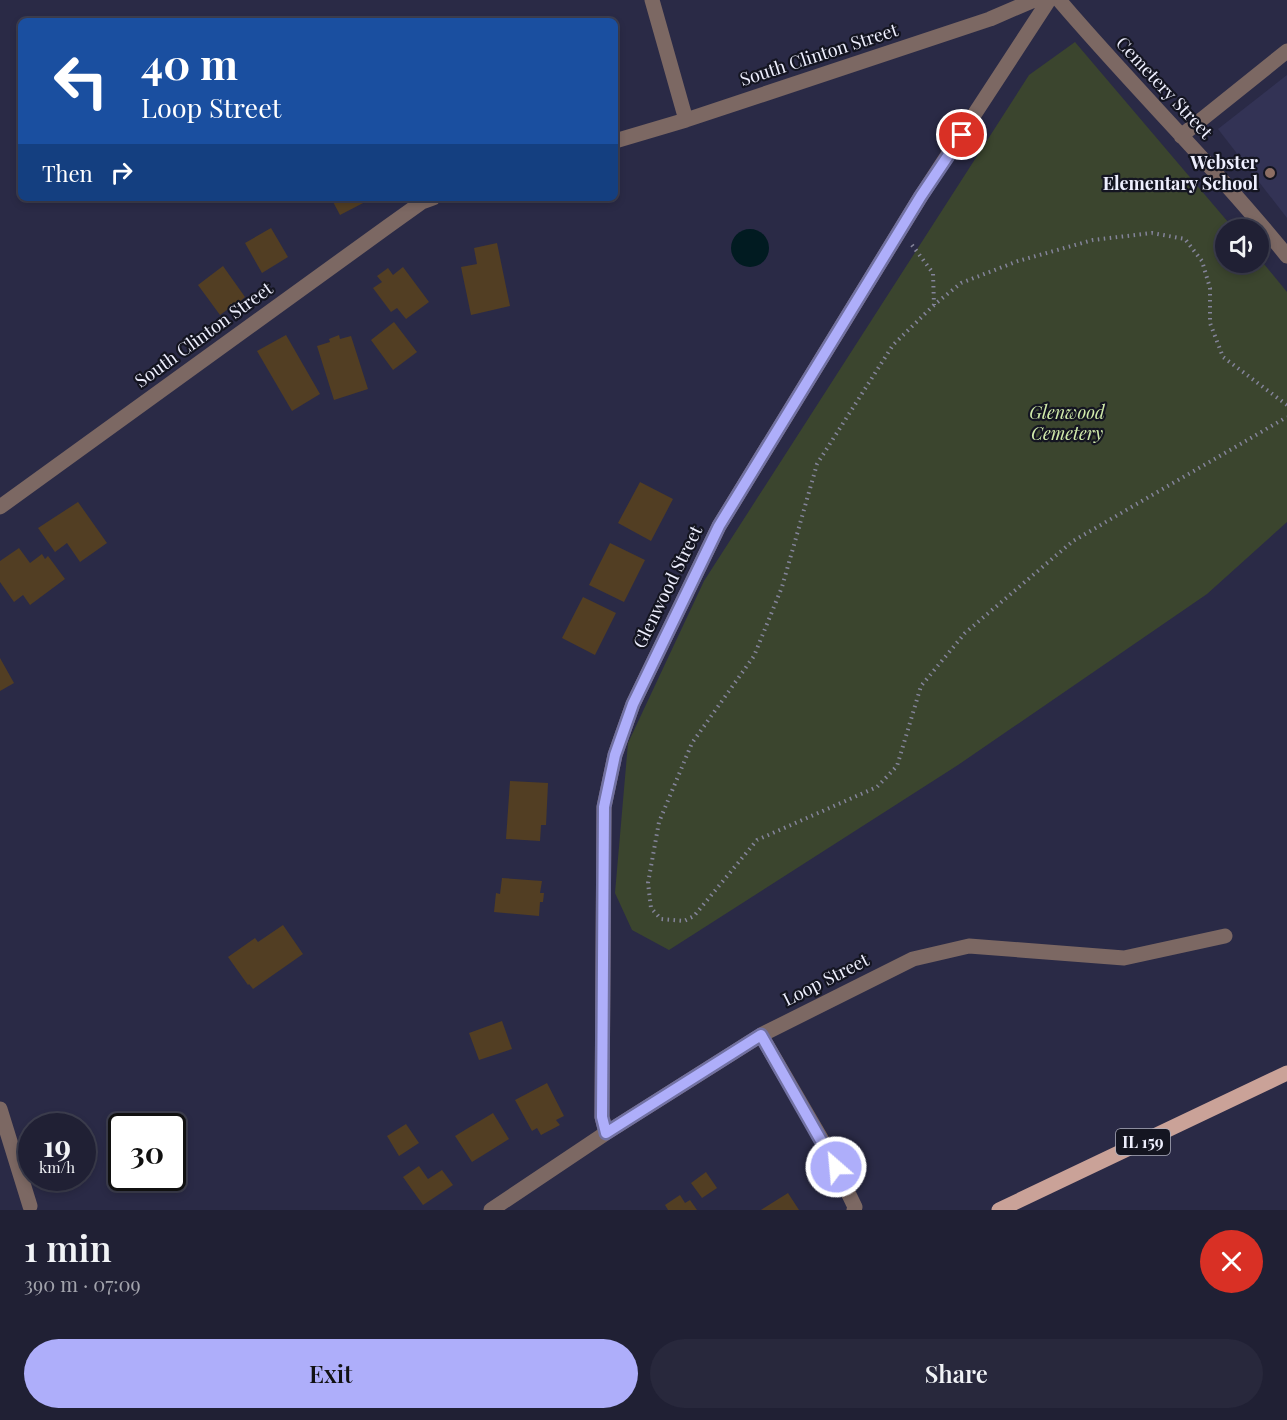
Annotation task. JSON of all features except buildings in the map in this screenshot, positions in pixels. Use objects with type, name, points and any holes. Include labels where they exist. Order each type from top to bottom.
[{"type":"main road","name":"IL 159","points":[[999,1210],[1287,1073]]},
{"type":"street","points":[[652,0],[686,120]]},
{"type":"street","name":"South Clinton Street","points":[[618,140],[686,120],[990,19],[1034,0]]},
{"type":"street","name":"Glenwood Street","points":[[606,1133],[602,1117],[604,807],[615,755],[633,704],[719,526],[900,230],[1049,0]]},
{"type":"street","name":"Cemetery Street","points":[[1059,0],[1102,50],[1251,211],[1287,256]]},
{"type":"street","points":[[1182,136],[1287,51]]},
{"type":"street","name":"South Clinton Street","points":[[0,507],[425,201]]},
{"type":"street","name":"Loop Street","points":[[492,1210],[606,1133],[761,1035],[913,959],[969,946],[1124,958],[1225,936]]},
{"type":"street","points":[[761,1035],[826,1147],[855,1207],[854,1210]]},
{"type":"street","points":[[0,1108],[30,1206]]},
{"type":"path","points":[[900,230],[933,273],[934,305]]},
{"type":"path","points":[[1287,405],[1223,357],[1210,322],[1210,288],[1202,261],[1185,239],[1152,233],[1092,240],[1017,261],[962,283],[934,305],[893,345],[818,464],[782,587],[754,656],[692,743],[659,822],[648,883],[651,908],[661,919],[684,921],[694,916],[757,840],[877,787],[897,766],[921,686],[965,633],[1073,541],[1287,417]]},
{"type":"shaded area","name":"Webster Elementary School","points":[[1287,75],[1287,218],[1218,129]]},
{"type":"shaded area","points":[[750,229],[764,234],[769,248],[764,262],[750,267],[736,262],[731,248],[736,234]]},
{"type":"green space","name":"Glenwood Cemetery","points":[[1075,42],[1225,219],[1215,219],[1215,273],[1269,273],[1269,270],[1287,292],[1287,522],[1207,594],[958,765],[669,950],[632,930],[615,893],[628,743],[704,581],[1029,75]]},
{"type":"place","name":"Webster Elementary School","points":[[1270,173]]},
{"type":"route","points":[[836,1167],[761,1035],[606,1133],[602,1117],[604,807],[615,755],[633,704],[719,526],[921,196],[962,135]]}]
